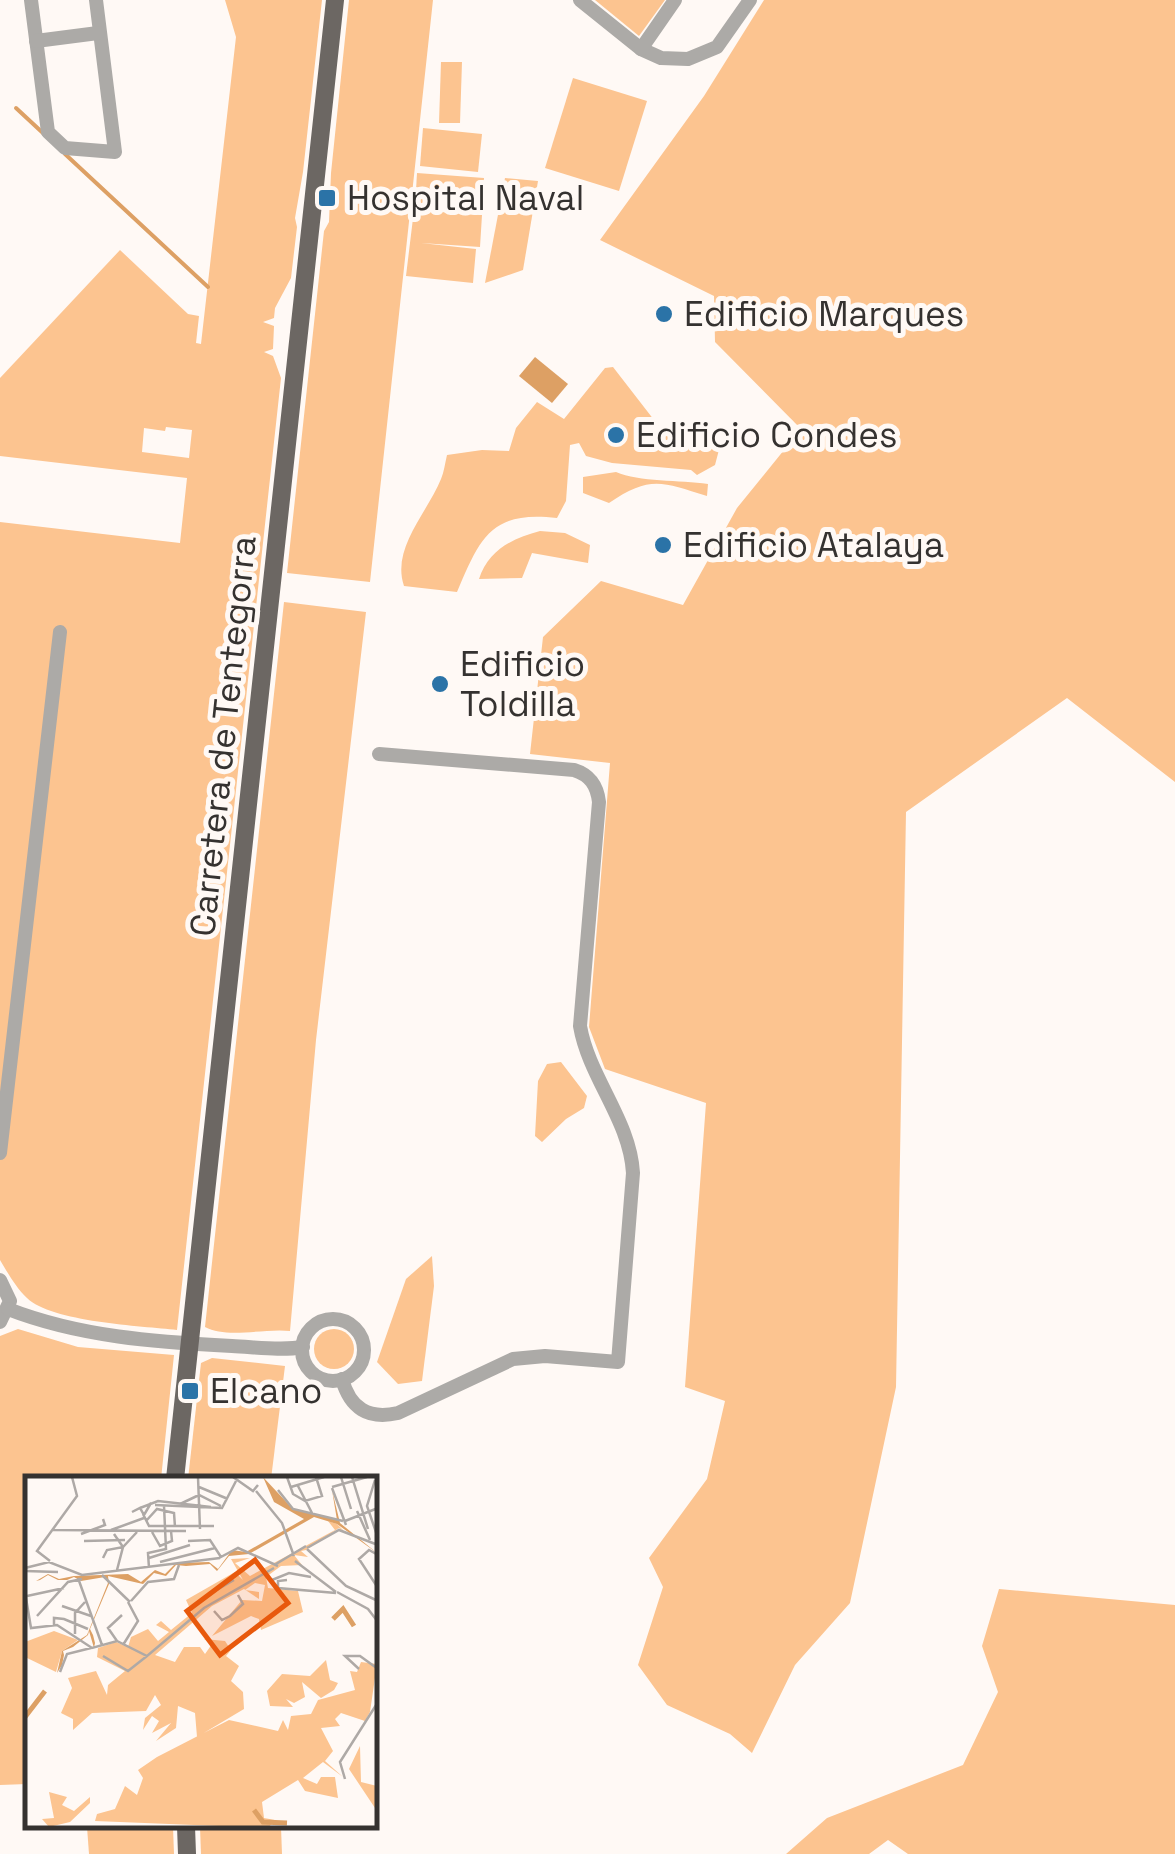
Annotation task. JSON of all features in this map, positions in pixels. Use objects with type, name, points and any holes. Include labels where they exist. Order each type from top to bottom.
[{"type":"main road","name":"Carretera de Tentegorra","points":[[175,1476],[335,0]]},
{"type":"main road","points":[[186,1829],[188,1854]]},
{"type":"street","points":[[31,0],[48,132],[65,148],[115,152],[96,0]]},
{"type":"street","points":[[580,0],[641,49],[661,58],[688,59],[717,48],[750,0]]},
{"type":"street","points":[[641,49],[675,0]]},
{"type":"street","points":[[36,42],[98,32]]},
{"type":"street","points":[[0,1153],[60,632]]},
{"type":"street","points":[[342,1379],[357,1408],[384,1416],[514,1358],[545,1356],[618,1362],[633,1174],[632,1154],[624,1130],[588,1056],[580,1026],[600,802],[594,784],[574,770],[379,754]]},
{"type":"street","points":[[0,1280],[8,1293],[4,1316],[80,1332],[300,1350]]},
{"type":"street","points":[[334,1319],[354,1327],[361,1336],[364,1356],[352,1374],[342,1379],[325,1379],[308,1367],[300,1350],[309,1330],[324,1320],[334,1319]]},
{"type":"shaded area","points":[[225,0],[322,0],[291,278],[274,318],[263,322],[274,326],[273,349],[264,352],[273,356],[281,378],[177,1330],[56,1313],[27,1298],[0,1260],[0,522],[180,543],[187,478],[0,456],[0,378],[120,250],[188,314],[199,316],[196,343],[201,344],[236,37]],"holes":[[[144,428],[192,430],[189,458],[142,452]]]},
{"type":"shaded area","points":[[349,0],[433,0],[370,582],[287,573],[324,231],[329,222]]},
{"type":"shaded area","points":[[595,0],[665,0],[639,36]]},
{"type":"shaded area","points":[[764,0],[1175,0],[1175,782],[1067,698],[906,812],[896,1387],[850,1603],[795,1665],[752,1753],[730,1734],[667,1705],[638,1665],[663,1587],[649,1558],[707,1479],[725,1401],[685,1387],[706,1103],[605,1069],[589,1027],[610,763],[530,754],[543,637],[601,581],[683,605],[737,508],[801,429],[715,342],[714,296],[600,240],[704,96]]},
{"type":"shaded area","points":[[441,62],[462,62],[460,123],[439,123]]},
{"type":"shaded area","points":[[573,78],[647,101],[619,191],[545,168]]},
{"type":"shaded area","points":[[423,128],[482,134],[478,172],[420,166]]},
{"type":"shaded area","points":[[417,173],[484,178],[481,212],[415,207]]},
{"type":"shaded area","points":[[505,178],[538,181],[523,270],[485,283]]},
{"type":"shaded area","points":[[414,210],[482,215],[480,247],[421,243],[476,249],[473,283],[406,276]]},
{"type":"shaded area","points":[[535,357],[568,384],[552,403],[519,376]]},
{"type":"shaded area","points":[[613,367],[661,429],[720,446],[715,465],[697,475],[691,470],[612,463],[586,456],[579,443],[570,445],[566,501],[557,518],[517,519],[491,532],[473,557],[457,592],[404,586],[402,558],[441,479],[447,455],[509,451],[516,428],[537,402],[564,419],[605,368]]},
{"type":"shaded area","points":[[616,472],[708,484],[707,496],[656,484],[635,488],[609,503],[583,493],[583,477]]},
{"type":"shaded area","points":[[540,531],[565,533],[590,545],[588,563],[532,553],[522,578],[479,579],[495,553],[520,537]]},
{"type":"shaded area","points":[[284,602],[366,612],[316,1040],[290,1331],[224,1332],[205,1327]]},
{"type":"shaded area","points":[[561,1062],[587,1096],[584,1108],[542,1142],[535,1136],[538,1081],[547,1064]]},
{"type":"shaded area","points":[[432,1256],[434,1286],[422,1381],[398,1384],[377,1362],[406,1279]]},
{"type":"shaded area","points":[[18,1329],[78,1347],[174,1355],[161,1476],[25,1476],[25,1784],[0,1785],[0,1336]]},
{"type":"shaded area","points":[[334,1329],[348,1335],[354,1349],[348,1363],[334,1369],[320,1363],[314,1349],[320,1335]]},
{"type":"shaded area","points":[[212,1358],[285,1366],[271,1476],[188,1476],[201,1363]]},
{"type":"shaded area","points":[[999,1589],[1175,1605],[1175,1854],[908,1854],[888,1840],[869,1854],[786,1854],[827,1818],[963,1765],[998,1692],[982,1646]]},
{"type":"shaded area","points":[[87,1829],[173,1829],[174,1854],[89,1854]]},
{"type":"shaded area","points":[[200,1829],[281,1829],[282,1854],[201,1854]]},
{"type":"waterway","points":[[16,108],[44,134]]},
{"type":"waterway","points":[[65,154],[208,287]]},
{"type":"place","name":"Hospital Naval","points":[[327,198]]},
{"type":"place","name":"Edificio Marques","points":[[664,314]]},
{"type":"place","name":"Edificio Condes","points":[[616,435]]},
{"type":"place","name":"Edificio Atalaya","points":[[663,545]]},
{"type":"place","name":"Edificio Toldilla","points":[[440,684]]},
{"type":"place","name":"Elcano","points":[[190,1391]]}]
